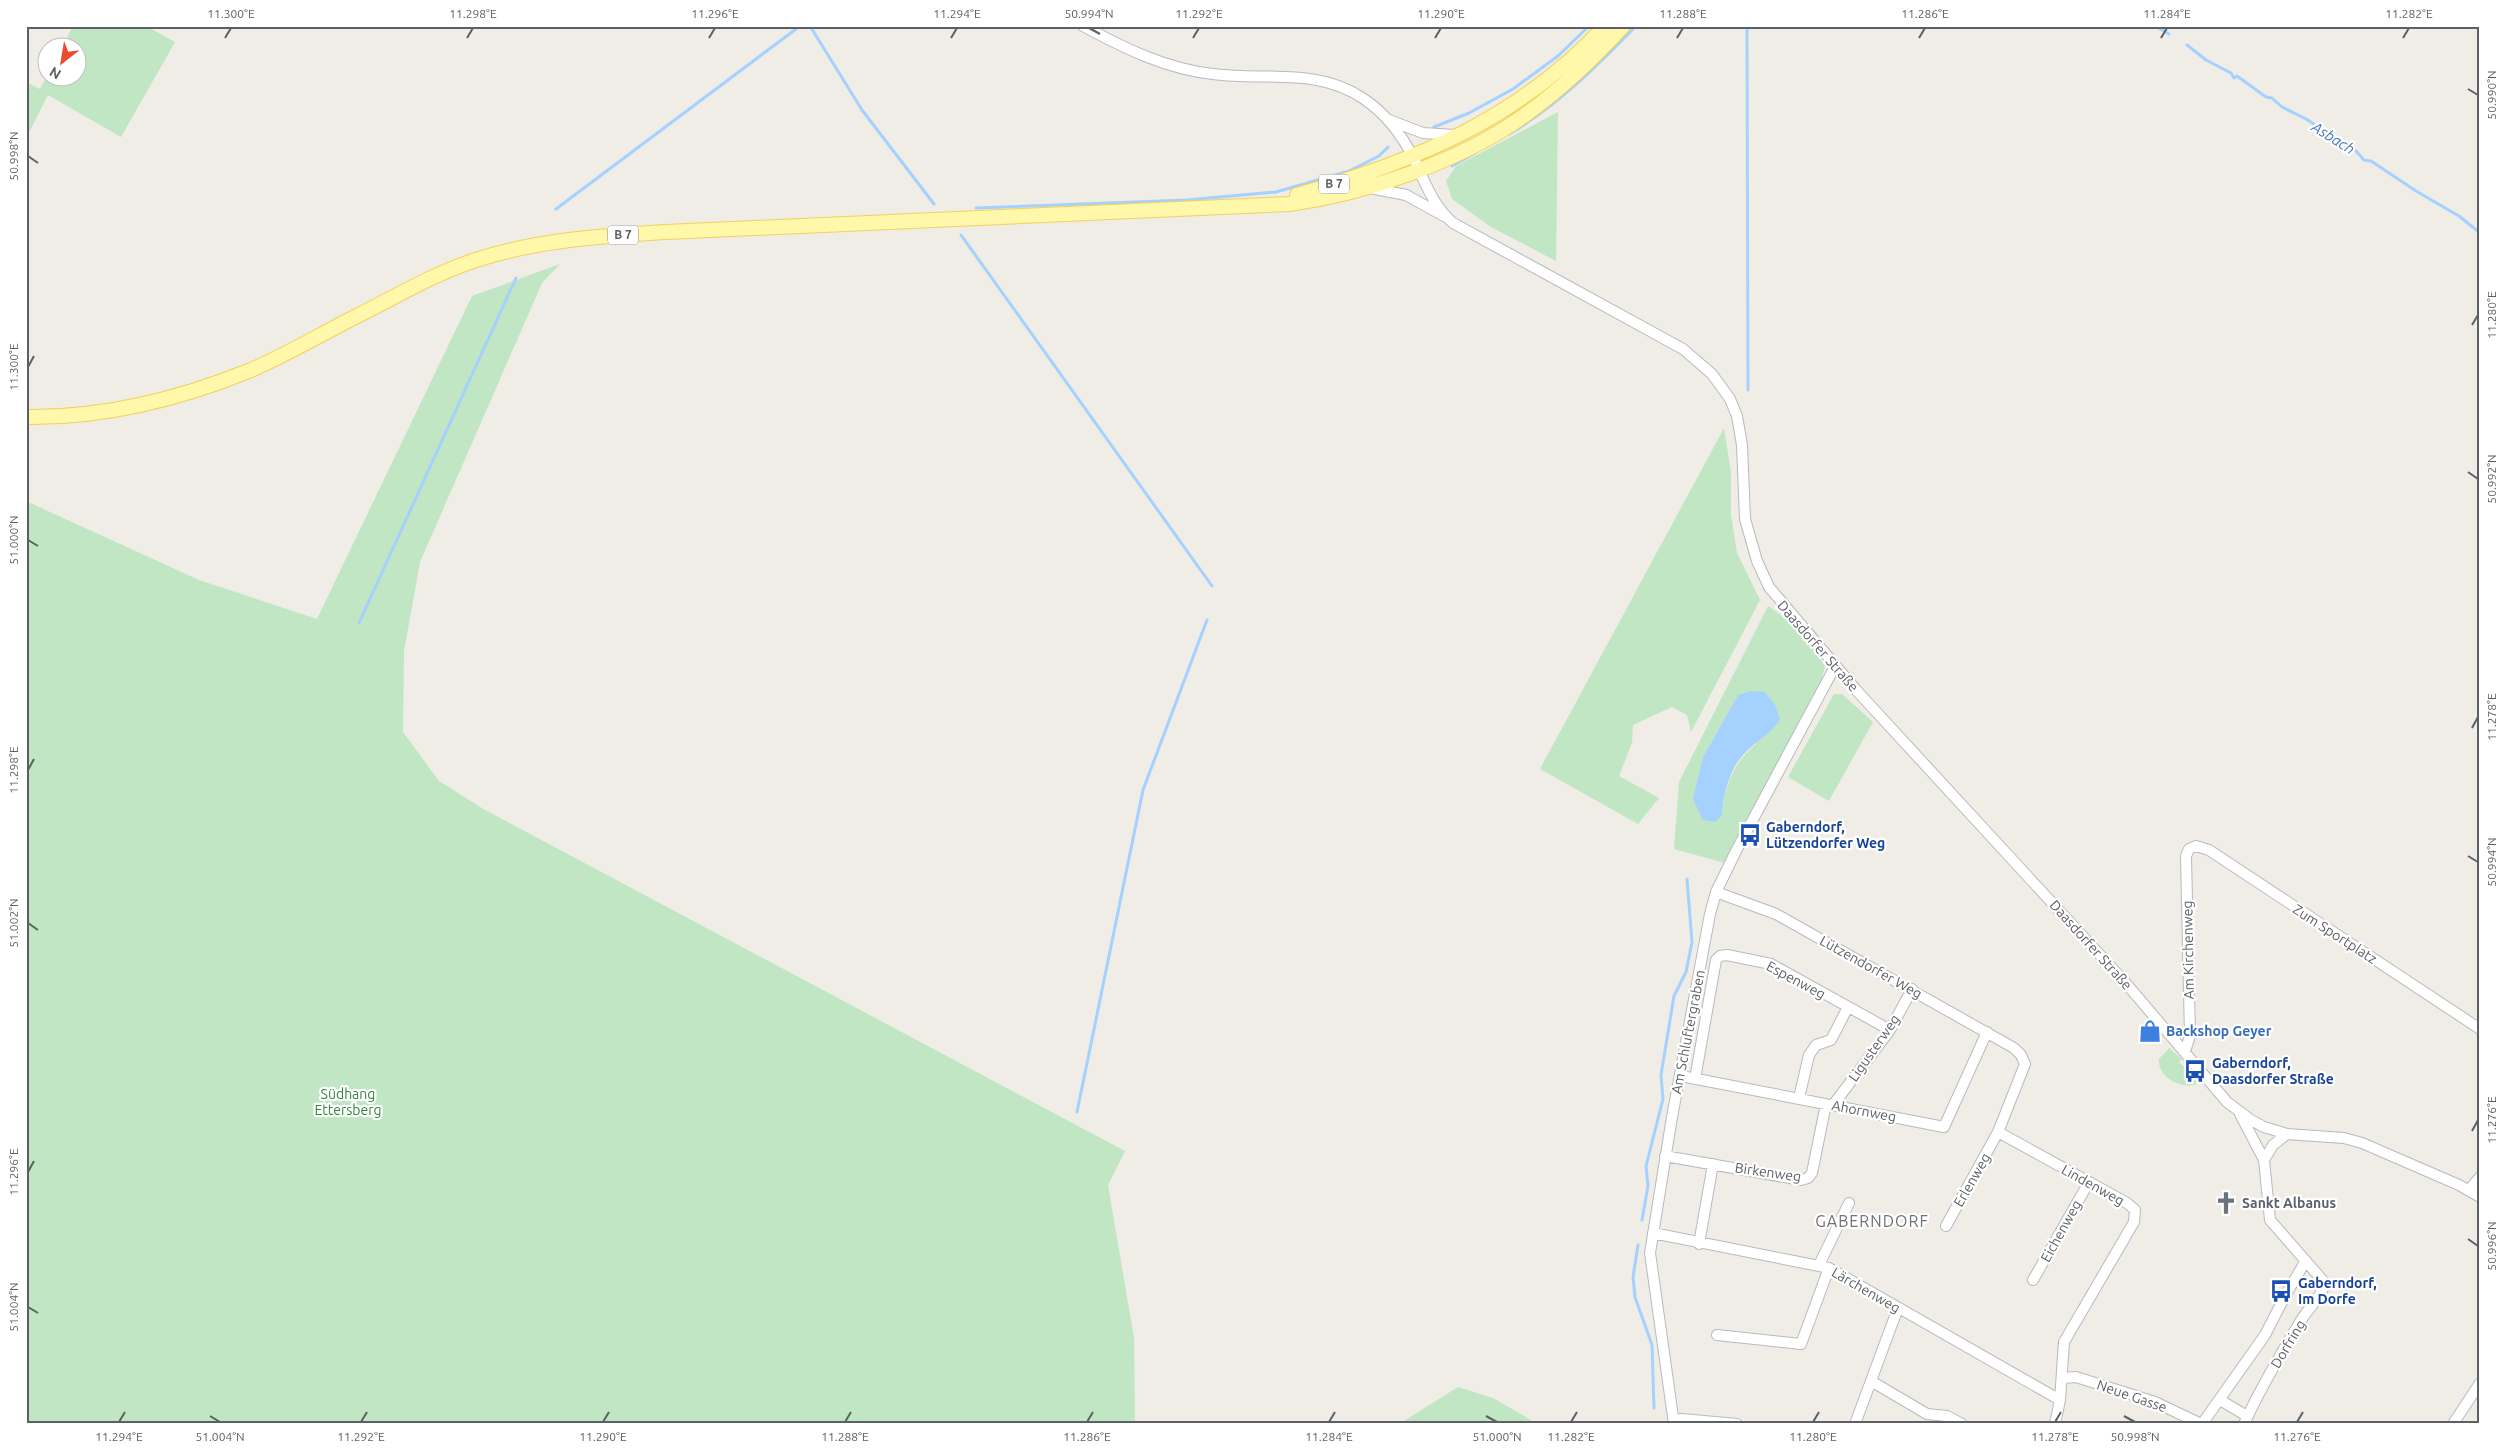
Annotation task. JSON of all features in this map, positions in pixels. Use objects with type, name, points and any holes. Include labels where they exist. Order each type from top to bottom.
[{"type":"main road","name":"B 7","points":[[26,417],[90,413],[149,402],[202,388],[252,369],[414,288],[475,260],[539,245],[616,235],[666,232],[1307,202],[1364,187],[1415,163],[1515,102],[1556,71],[1605,26]]},
{"type":"main road","name":"B 7","points":[[1253,205],[1464,150],[1524,116],[1567,82],[1623,26]]},
{"type":"street","points":[[1083,26],[1120,46],[1160,62],[1188,70],[1214,74],[1303,76],[1328,82],[1362,98],[1388,120],[1415,163],[1430,195],[1446,217]]},
{"type":"street","points":[[1388,120],[1424,133],[1461,135]]},
{"type":"street","name":"Daasdorfer Straße","points":[[1364,187],[1397,191],[1446,217],[1483,241],[1683,349],[1712,374],[1730,399],[1737,416],[1742,444],[1746,519],[1757,562],[1769,587],[1836,668],[2124,981],[2216,1090],[2239,1111],[2264,1126],[2287,1134],[2344,1138],[2362,1143],[2469,1190],[2480,1197]]},
{"type":"street","name":"Am Schluftergraben","points":[[1674,1422],[1650,1253],[1665,1156],[1716,892],[1818,698],[1836,668]]},
{"type":"street","name":"Zum Sportplatz","points":[[2189,849],[2196,846],[2209,850],[2480,1029]]},
{"type":"street","name":"Am Kirchenweg","points":[[2185,1051],[2190,1036],[2186,856],[2189,849]]},
{"type":"street","name":"Lützendorfer Weg","points":[[1716,892],[1776,914],[1912,989],[2021,1054],[2025,1064],[2023,1072],[1998,1132]]},
{"type":"street","name":"Espenweg","points":[[1695,1079],[1716,960],[1720,956],[1727,955],[1771,964],[1890,1030]]},
{"type":"street","name":"Ligusterweg","points":[[1830,1105],[1890,1030],[1912,989]]},
{"type":"street","points":[[1800,1098],[1809,1055],[1816,1045],[1831,1040],[1848,1007]]},
{"type":"street","name":"Ahornweg","points":[[1681,1076],[1944,1127],[1987,1032]]},
{"type":"street","name":"Birkenweg","points":[[1665,1156],[1801,1180],[1808,1178],[1812,1173],[1830,1105]]},
{"type":"street","points":[[2239,1111],[2264,1160],[2270,1220],[2306,1262]]},
{"type":"street","name":"Lindenweg","points":[[1998,1132],[2127,1203],[2135,1210],[2136,1217],[2064,1342],[2060,1400],[2055,1424]]},
{"type":"street","name":"Erlenweg","points":[[1946,1226],[1998,1132]]},
{"type":"street","points":[[2264,1160],[2273,1144],[2287,1134]]},
{"type":"street","points":[[1699,1244],[1713,1164]]},
{"type":"street","points":[[2469,1190],[2480,1176]]},
{"type":"street","name":"Eichenweg","points":[[2033,1280],[2089,1182]]},
{"type":"street","points":[[1717,1335],[1801,1344],[1824,1267],[1850,1203]]},
{"type":"street","name":"Lärchenweg","points":[[1653,1233],[1699,1244],[1824,1267],[2060,1400]]},
{"type":"street","name":"Dorfring","points":[[2201,1424],[2266,1335],[2285,1296],[2306,1262],[2321,1276],[2325,1283],[2323,1291],[2301,1319],[2246,1420],[2220,1400]]},
{"type":"street","points":[[1855,1424],[1898,1308]]},
{"type":"street","name":"Neue Gasse","points":[[2062,1378],[2076,1377],[2155,1402],[2201,1424]]},
{"type":"street","points":[[1871,1381],[1927,1414],[1946,1416],[1962,1424]]},
{"type":"street","points":[[2453,1424],[2480,1383]]},
{"type":"street","points":[[1674,1422],[1682,1419],[1737,1424]]},
{"type":"green space","points":[[73,26],[146,26],[175,42],[121,137],[48,95],[26,138],[26,82],[40,89],[88,88],[88,38],[67,38]]},
{"type":"green space","points":[[1558,112],[1556,261],[1491,227],[1452,199],[1446,181],[1456,166]]},
{"type":"green space","name":"Südhang Ettersberg","points":[[560,264],[542,283],[420,562],[404,651],[403,732],[439,781],[485,810],[1125,1151],[1108,1185],[1134,1338],[1135,1424],[26,1424],[26,501],[199,580],[317,619],[472,296]]},
{"type":"green space","points":[[1724,428],[1731,472],[1731,515],[1737,553],[1760,600],[1691,732],[1687,715],[1672,707],[1633,725],[1632,743],[1619,776],[1659,798],[1638,824],[1540,769]]},
{"type":"green space","points":[[1768,606],[1800,633],[1825,666],[1819,688],[1725,863],[1674,849],[1679,782]],"holes":[[[1738,695],[1756,744],[1736,767],[1725,795],[1722,815],[1703,757]]]},
{"type":"green space","points":[[1834,694],[1842,694],[1873,722],[1829,801],[1788,777]]},
{"type":"green space","points":[[2169,1048],[2182,1059],[2179,1062],[2183,1066],[2186,1064],[2200,1083],[2194,1085],[2179,1084],[2162,1072],[2159,1059]]},
{"type":"green space","points":[[1458,1387],[1493,1398],[1538,1424],[1399,1424]]},
{"type":"water","points":[[1751,691],[1765,692],[1775,705],[1780,719],[1739,760],[1731,774],[1722,815],[1715,822],[1703,820],[1693,799],[1703,757],[1738,695]]},
{"type":"waterway","points":[[556,209],[800,26]]},
{"type":"waterway","points":[[810,26],[862,110],[934,204]]},
{"type":"waterway","points":[[1434,127],[1469,113],[1513,89],[1558,56],[1589,26]]},
{"type":"waterway","points":[[1509,134],[1560,98],[1636,26]]},
{"type":"waterway","points":[[1747,26],[1748,390]]},
{"type":"waterway","name":"Asbach","points":[[2155,26],[2169,34]]},
{"type":"waterway","name":"Asbach","points":[[2187,45],[2206,60],[2231,73],[2234,78],[2237,76],[2266,97],[2272,98],[2282,107],[2308,120],[2340,143],[2356,151],[2364,160],[2371,161],[2416,191],[2459,216],[2479,232]]},
{"type":"waterway","points":[[976,208],[1187,200],[1276,192],[1349,171],[1379,156],[1388,147]]},
{"type":"waterway","points":[[1452,166],[1475,153]]},
{"type":"waterway","points":[[961,235],[1212,586]]},
{"type":"waterway","points":[[359,623],[516,278]]},
{"type":"waterway","points":[[1077,1112],[1143,790],[1207,620]]},
{"type":"waterway","points":[[1642,1220],[1648,1186],[1646,1166],[1663,1099],[1661,1075],[1674,996],[1686,972],[1692,942],[1687,879]]},
{"type":"waterway","points":[[1638,1245],[1633,1277],[1635,1297],[1652,1345],[1654,1408]]},
{"type":"place","name":"Gaberndorf, Lützendorfer Weg","points":[[1750,835]]},
{"type":"place","name":"Backshop Geyer","points":[[2150,1031]]},
{"type":"place","name":"Gaberndorf, Daasdorfer Straße","points":[[2195,1071]]},
{"type":"place","name":"Sankt Albanus","points":[[2226,1203]]},
{"type":"place","name":"Gaberndorf, Im Dorfe","points":[[2281,1291]]},
{"type":"district","name":"GABERNDORF","points":[[1872,1221]]}]
